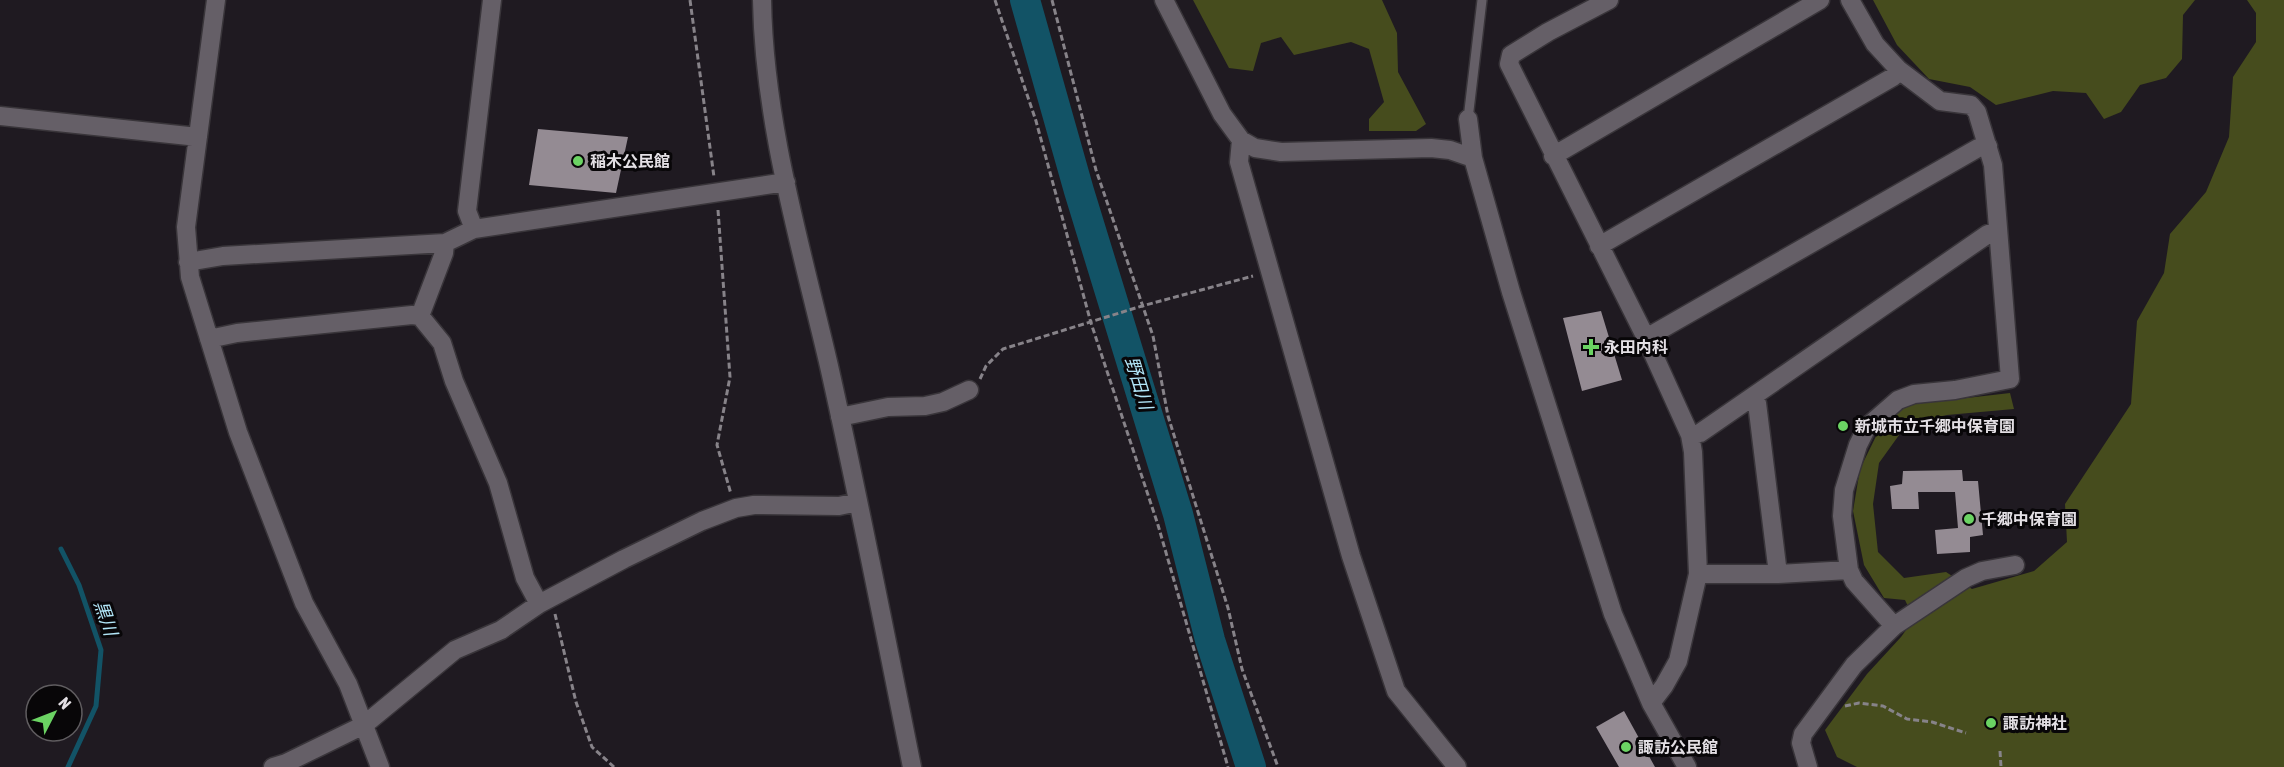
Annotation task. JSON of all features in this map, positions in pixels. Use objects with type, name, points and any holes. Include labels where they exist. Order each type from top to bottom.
[{"type":"street","points":[[216,0],[186,227],[190,277],[238,432],[304,603],[348,684],[380,767]]},
{"type":"street","points":[[474,229],[467,211],[492,0]]},
{"type":"street","points":[[762,0],[762,23],[774,127],[840,417],[912,767]]},
{"type":"street","points":[[1164,0],[1222,114],[1241,140],[1255,148],[1281,152],[1431,148],[1450,150],[1473,158]]},
{"type":"street","points":[[1609,0],[1548,32],[1511,55],[1509,64],[1646,338],[1690,435],[1693,452],[1698,574],[1678,661],[1651,703]]},
{"type":"street","points":[[1553,156],[1820,0]]},
{"type":"street","points":[[1850,0],[1875,44],[1899,70],[1940,101],[1958,101],[1971,105],[1977,112],[1993,165],[2010,379],[1955,390],[1914,394],[1898,400],[1867,427],[1858,445],[1844,490],[1842,516],[1849,570],[1854,581],[1894,626]]},
{"type":"street","points":[[1599,246],[1893,77],[1899,70]]},
{"type":"street","points":[[0,116],[198,137]]},
{"type":"street","points":[[1468,119],[1473,158],[1511,292],[1613,614],[1651,703],[1687,767]]},
{"type":"street","points":[[1241,140],[1239,162],[1269,272],[1351,556],[1396,691],[1457,767]]},
{"type":"street","points":[[1646,338],[1978,148],[1988,147]]},
{"type":"street","points":[[188,262],[223,256],[445,243],[474,229],[786,182]]},
{"type":"street","points":[[1690,435],[1700,433],[1988,234],[1998,230]]},
{"type":"street","points":[[420,316],[444,253],[445,243]]},
{"type":"street","points":[[209,339],[237,333],[411,315],[420,316],[442,343],[454,381],[498,483],[525,578],[545,601]]},
{"type":"street","points":[[840,417],[888,407],[925,406],[943,402],[969,390]]},
{"type":"street","points":[[1752,397],[1757,403],[1778,574]]},
{"type":"street","points":[[273,767],[286,763],[364,725],[455,650],[501,630],[545,601],[624,558],[702,521],[736,508],[754,505],[839,506],[858,502]]},
{"type":"street","points":[[1808,767],[1801,743],[1803,734],[1854,665],[1894,626],[1966,578],[2015,565]]},
{"type":"street","points":[[1698,574],[1778,574],[1849,570]]},
{"type":"lane","points":[[1468,119],[1482,0]]},
{"type":"path","points":[[690,0],[717,193],[730,377],[717,445],[736,508]]},
{"type":"path","points":[[995,0],[1036,121],[1091,323],[1158,525],[1228,767]]},
{"type":"path","points":[[1052,0],[1096,170],[1153,336],[1168,416],[1228,608],[1242,669],[1278,767]]},
{"type":"path","points":[[969,390],[977,383],[986,366],[1003,349],[1029,339],[1091,323],[1142,306],[1269,272]]},
{"type":"path","points":[[545,601],[592,747],[614,767]]},
{"type":"path","points":[[1820,712],[1858,703],[1883,706],[1907,719],[1932,722],[1966,733]]},
{"type":"path","points":[[2000,751],[2001,767]]},
{"type":"green space","points":[[1193,0],[1382,0],[1397,33],[1398,72],[1426,124],[1416,131],[1369,131],[1369,119],[1384,102],[1369,49],[1351,42],[1294,55],[1281,37],[1261,43],[1253,71],[1229,68]]},
{"type":"green space","points":[[1873,0],[2195,0],[2183,15],[2182,59],[2166,78],[2140,85],[2121,112],[2104,119],[2086,93],[2053,91],[1996,105],[1970,87],[1929,79],[1897,45]]},
{"type":"green space","points":[[2247,0],[2284,0],[2284,767],[1857,767],[1837,757],[1825,730],[1867,674],[1901,637],[1914,619],[1905,600],[1884,598],[1864,565],[1853,511],[1860,469],[1880,428],[1906,405],[2010,393],[2014,409],[1947,415],[1907,424],[1879,463],[1873,504],[1878,552],[1904,578],[1946,572],[1972,589],[2034,571],[2067,542],[2065,504],[2131,404],[2137,321],[2164,273],[2170,234],[2206,192],[2229,137],[2233,77],[2256,42],[2256,13]]},
{"type":"building","name":"稲木公民館","points":[[538,129],[628,137],[616,193],[529,185]]},
{"type":"building","points":[[1601,311],[1622,380],[1582,391],[1563,318]]},
{"type":"building","name":"千郷中保育園","points":[[1962,470],[1963,481],[1978,481],[1983,535],[1970,537],[1970,552],[1937,554],[1935,530],[1958,528],[1955,492],[1918,492],[1919,509],[1892,509],[1890,486],[1902,484],[1903,471]]},
{"type":"building","name":"諏訪公民館","points":[[1624,711],[1655,767],[1619,767],[1596,727]]},
{"type":"waterway","name":"野田川","points":[[1025,0],[1079,191],[1178,514],[1210,640],[1251,767]]},
{"type":"waterway","name":"黒川","points":[[61,549],[79,585],[101,650],[96,706],[68,767]]},
{"type":"place","name":"稲木公民館","points":[[578,161]]},
{"type":"place","name":"永田内科","points":[[1591,347]]},
{"type":"place","name":"新城市立千郷中保育園","points":[[1843,426]]},
{"type":"place","name":"千郷中保育園","points":[[1969,519]]},
{"type":"place","name":"諏訪神社","points":[[1991,723]]},
{"type":"place","name":"諏訪公民館","points":[[1626,747]]}]
